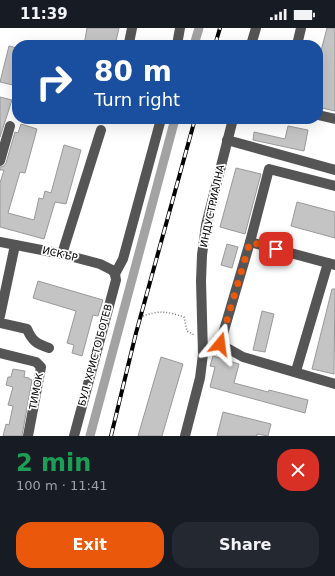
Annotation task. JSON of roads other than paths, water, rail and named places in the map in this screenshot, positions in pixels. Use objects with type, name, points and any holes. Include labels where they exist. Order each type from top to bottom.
[{"type":"street","points":[[129,40],[132,28]]},
{"type":"street","points":[[178,40],[180,28]]},
{"type":"street","points":[[252,40],[256,28]]},
{"type":"street","points":[[298,40],[301,28]]},
{"type":"street","points":[[323,116],[335,119]]},
{"type":"street","name":"БУЛ. ХРИСТО БОТЕВ","points":[[74,436],[116,280],[116,274],[123,259],[160,124]]},
{"type":"street","name":"ИНДУСТРИАЛНА","points":[[185,436],[200,378],[203,354],[201,281],[202,255],[206,225],[232,124]]},
{"type":"street","points":[[0,161],[10,126]]},
{"type":"street","points":[[62,254],[101,130]]},
{"type":"street","points":[[228,140],[335,170]]},
{"type":"street","points":[[220,344],[250,242],[269,169],[335,186]]},
{"type":"street","name":"ИСКЪР","points":[[0,242],[62,254],[106,266],[116,274]]},
{"type":"street","points":[[250,242],[331,264],[296,371]]},
{"type":"street","points":[[0,316],[15,245]]},
{"type":"street","points":[[0,322],[27,329],[30,338],[35,343],[49,348]]},
{"type":"street","points":[[203,339],[220,344],[243,357],[296,371],[335,384]]},
{"type":"street","name":"ТИМОК","points":[[0,353],[36,362],[41,367],[28,436]]},
{"type":"waterway","points":[[195,40],[199,28]]},
{"type":"waterway","points":[[90,436],[174,124]]},
{"type":"railway","points":[[216,40],[220,28]]},
{"type":"railway","points":[[111,436],[136,333],[194,124]]}]
